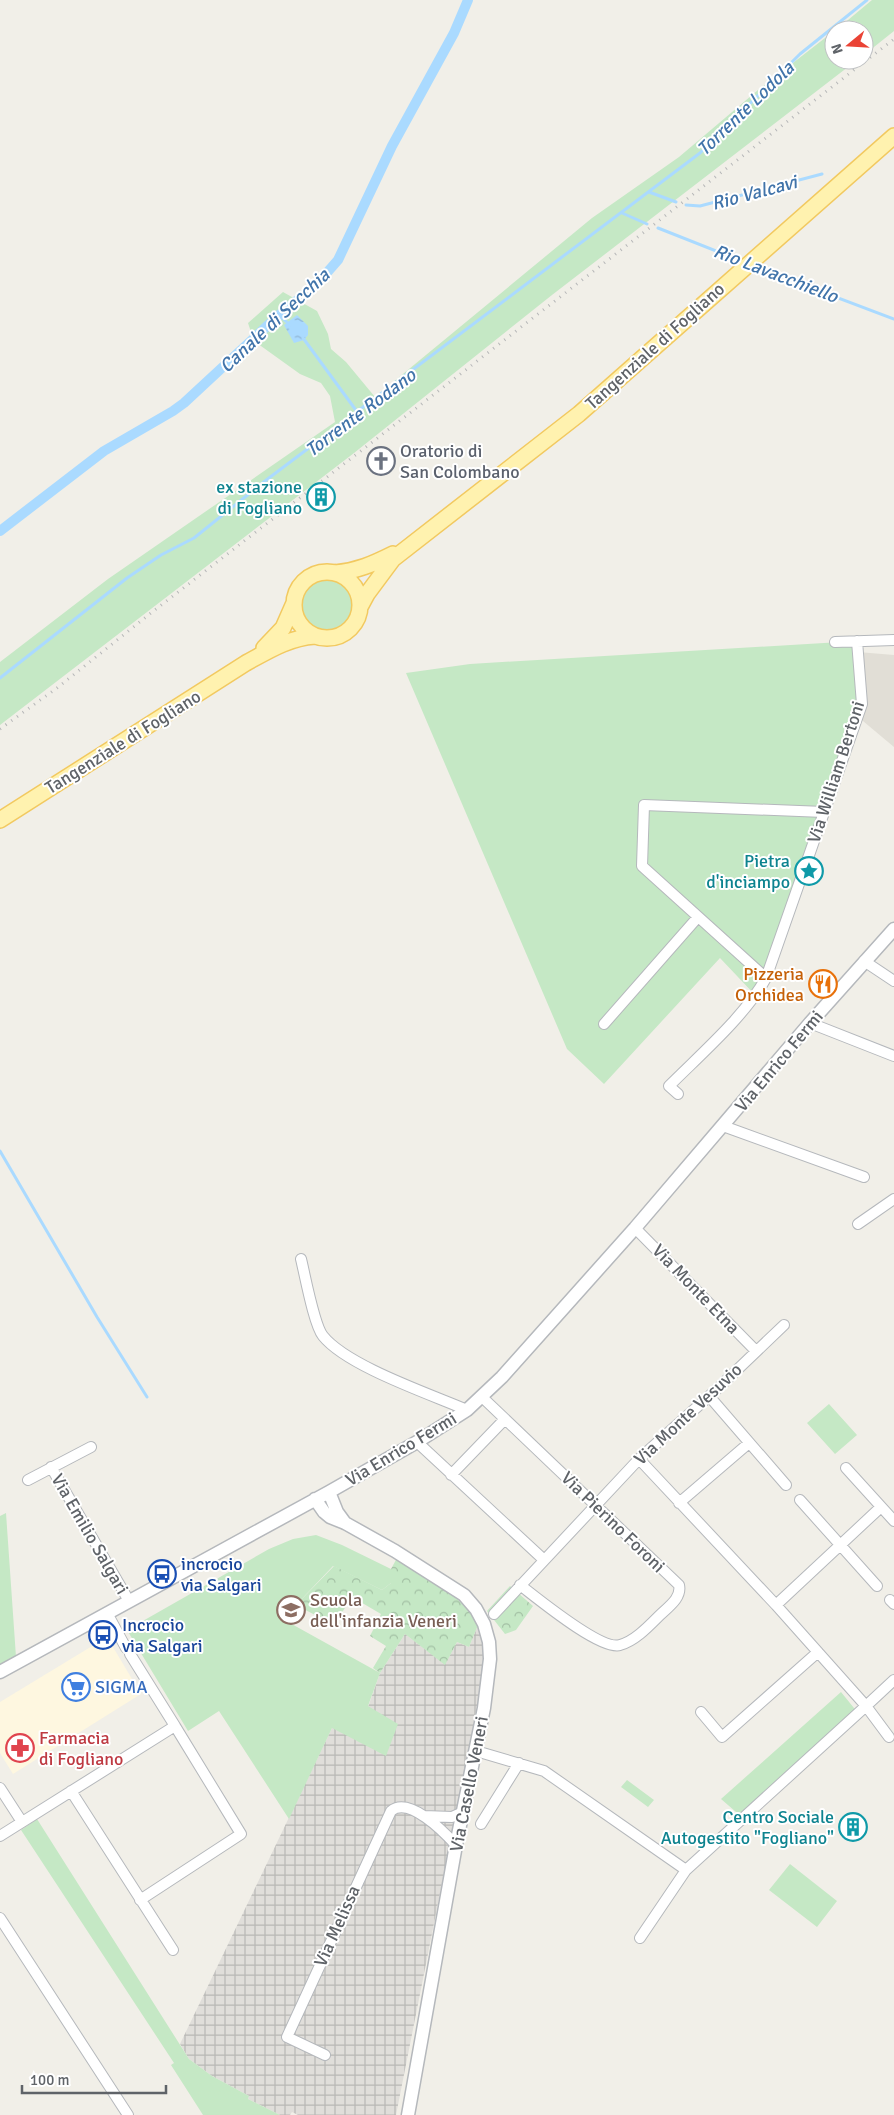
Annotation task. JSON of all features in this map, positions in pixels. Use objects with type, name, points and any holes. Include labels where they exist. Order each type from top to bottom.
[{"type":"main road","name":"Tangenziale di Fogliano","points":[[0,820],[246,663],[278,645],[300,637],[329,638],[347,632],[354,625],[366,594],[393,558],[579,414],[894,136]]},
{"type":"main road","name":"Tangenziale di Fogliano","points":[[246,663],[273,640],[282,628],[294,602],[296,592],[305,579],[319,572],[353,571],[375,564],[407,546]]},
{"type":"main road","points":[[335,573],[350,581],[356,589],[360,607]]},
{"type":"main road","points":[[294,602],[295,615],[298,622],[314,636]]},
{"type":"street","points":[[835,642],[894,640]]},
{"type":"street","name":"Via William Bertoni","points":[[678,1094],[669,1086],[756,995],[766,978],[862,704],[857,641]]},
{"type":"street","points":[[766,978],[642,866],[644,805],[824,812]]},
{"type":"street","points":[[604,1024],[698,917]]},
{"type":"street","name":"Via Enrico Fermi","points":[[0,1672],[329,1492],[417,1442],[467,1410],[509,1370],[635,1228],[810,1023],[894,928]]},
{"type":"street","points":[[864,961],[894,981]]},
{"type":"street","points":[[810,1023],[894,1056]]},
{"type":"street","name":"Via Enrico Fermi","points":[[723,1126],[864,1177]]},
{"type":"street","points":[[858,1224],[894,1199]]},
{"type":"street","name":"Via Monte Etna","points":[[635,1228],[756,1351]]},
{"type":"street","points":[[301,1259],[313,1309],[322,1336],[342,1352],[368,1367],[467,1410]]},
{"type":"street","name":"Via Monte Vesuvio","points":[[494,1614],[543,1559],[596,1506],[638,1459],[709,1396],[784,1325]]},
{"type":"street","points":[[709,1396],[786,1485]]},
{"type":"street","name":"Via Pierino Foroni","points":[[482,1397],[679,1585],[680,1591],[676,1599],[656,1619],[636,1636],[619,1646],[610,1645],[598,1640],[570,1623],[520,1585]]},
{"type":"street","points":[[451,1475],[506,1419]]},
{"type":"street","points":[[417,1442],[543,1559]]},
{"type":"street","points":[[679,1502],[749,1443]]},
{"type":"street","name":"Via Emilio Salgari","points":[[28,1480],[91,1447]]},
{"type":"street","points":[[638,1459],[776,1605],[866,1706],[889,1737]]},
{"type":"street","name":"Via Emilio Salgari","points":[[50,1467],[129,1601]]},
{"type":"street","points":[[846,1468],[894,1521]]},
{"type":"street","points":[[329,1492],[337,1512],[345,1523]]},
{"type":"street","name":"Via Casello Veneri","points":[[316,1499],[324,1512],[330,1517],[345,1523],[395,1551],[464,1595],[476,1609],[487,1632],[490,1659],[484,1708],[456,1845],[408,2115]]},
{"type":"street","points":[[800,1500],[877,1586]]},
{"type":"street","points":[[776,1605],[881,1507]]},
{"type":"street","points":[[107,1613],[128,1651],[241,1834],[140,1900]]},
{"type":"street","points":[[701,1712],[722,1737],[818,1652]]},
{"type":"street","points":[[640,1938],[686,1870],[894,1680]]},
{"type":"street","points":[[0,1836],[175,1726]]},
{"type":"street","points":[[476,1751],[544,1771],[686,1870]]},
{"type":"street","points":[[481,1824],[519,1763]]},
{"type":"street","points":[[0,1788],[22,1822]]},
{"type":"street","points":[[72,1791],[173,1950]]},
{"type":"street","name":"Via Melissa","points":[[325,2056],[287,2037],[390,1811],[402,1806],[424,1816],[456,1845]]},
{"type":"street","name":"Via Melissa","points":[[424,1816],[452,1817],[463,1812]]},
{"type":"street","points":[[0,1918],[128,2115]]},
{"type":"shaded area","points":[[858,652],[894,655],[894,747],[857,716]]},
{"type":"shaded area","points":[[478,1625],[486,1661],[396,2115],[298,2115],[292,2112],[290,2115],[280,2115],[248,2099],[249,2096],[212,2076],[189,2059],[180,2044],[332,1728],[368,1707],[380,1673],[405,1634],[445,1664],[457,1642],[469,1647]]},
{"type":"shaded area","points":[[107,1637],[141,1694],[13,1774],[0,1753],[0,1702]]},
{"type":"green space","points":[[872,0],[894,0],[894,31],[874,47],[874,20],[848,20]]},
{"type":"green space","points":[[824,39],[824,70],[844,70],[552,295],[354,453],[0,725],[0,662],[108,579],[335,422],[330,396],[321,383],[300,374],[254,341],[248,323],[283,292],[317,311],[328,334],[331,349],[346,362],[375,397],[592,218],[679,157],[758,90]]},
{"type":"green space","points":[[322,578],[332,578],[342,582],[350,590],[354,605],[350,620],[342,628],[332,632],[322,632],[312,628],[304,620],[300,610],[300,600],[304,590],[312,582]]},
{"type":"green space","points":[[857,641],[862,704],[755,995],[720,958],[604,1084],[567,1049],[406,673],[470,664]]},
{"type":"green space","points":[[829,1404],[857,1435],[835,1454],[807,1423]]},
{"type":"green space","points":[[6,1513],[16,1657],[0,1666],[0,1516]]},
{"type":"green space","points":[[316,1535],[342,1545],[391,1569],[391,1583],[382,1590],[333,1566],[296,1605],[279,1617],[380,1673],[368,1706],[398,1724],[386,1756],[332,1728],[289,1819],[219,1711],[188,1731],[127,1630],[269,1549],[293,1539]]},
{"type":"green space","points":[[397,1558],[461,1598],[478,1625],[469,1647],[457,1642],[445,1665],[405,1634],[380,1673],[373,1668],[386,1646],[370,1636],[381,1614],[352,1597],[334,1625],[296,1605],[334,1566],[382,1590],[391,1583],[391,1569]]},
{"type":"green space","points":[[510,1586],[533,1606],[516,1630],[505,1634],[487,1611]]},
{"type":"green space","points":[[841,1692],[858,1713],[743,1818],[721,1799]]},
{"type":"green space","points":[[627,1780],[654,1800],[648,1807],[621,1787]]},
{"type":"green space","points":[[37,1819],[189,2059],[212,2076],[249,2096],[248,2099],[280,2115],[203,2115],[171,2065],[174,2063],[21,1830]]},
{"type":"green space","points":[[790,1864],[837,1901],[817,1927],[769,1890]]},
{"type":"water","points":[[297,315],[308,326],[308,335],[304,340],[294,343],[284,325]]},
{"type":"waterway","name":"Canale di Secchia","points":[[0,531],[104,451],[184,403],[279,315],[317,284],[338,260],[392,146],[454,33],[468,0]]},
{"type":"waterway","name":"Torrente Rodano","points":[[0,678],[127,578],[161,555],[194,538],[265,481],[700,153],[800,54],[867,0]]},
{"type":"waterway","name":"Rio Valcavi","points":[[686,205],[700,206],[822,174]]},
{"type":"waterway","name":"Rio Valcavi","points":[[649,192],[676,202]]},
{"type":"waterway","name":"Rio Lavacchiello","points":[[622,213],[647,224]]},
{"type":"waterway","name":"Rio Lavacchiello","points":[[658,228],[744,262]]},
{"type":"waterway","name":"Rio Lavacchiello","points":[[754,266],[894,319]]},
{"type":"waterway","points":[[279,315],[290,325]]},
{"type":"waterway","points":[[303,338],[358,413]]},
{"type":"waterway","points":[[0,1151],[97,1317],[147,1397]]},
{"type":"railway","points":[[0,729],[57,688],[151,613],[894,39]]},
{"type":"place","name":"Oratorio di San Colombano","points":[[381,461]]},
{"type":"place","name":"ex stazione di Fogliano","points":[[321,497]]},
{"type":"place","name":"Pietra d'inciampo","points":[[809,871]]},
{"type":"place","name":"Pizzeria Orchidea","points":[[823,984]]},
{"type":"place","name":"incrocio via Salgari","points":[[162,1574]]},
{"type":"place","name":"Scuola dell'infanzia Veneri","points":[[291,1610]]},
{"type":"place","name":"Incrocio via Salgari","points":[[103,1635]]},
{"type":"place","name":"SIGMA","points":[[76,1687]]},
{"type":"place","name":"Farmacia di Fogliano","points":[[20,1748]]},
{"type":"place","name":"Centro Sociale Autogestito \"Fogliano\"","points":[[853,1827]]},
{"type":"water label","name":"Torrente Lodola","points":[[745,108]]}]
